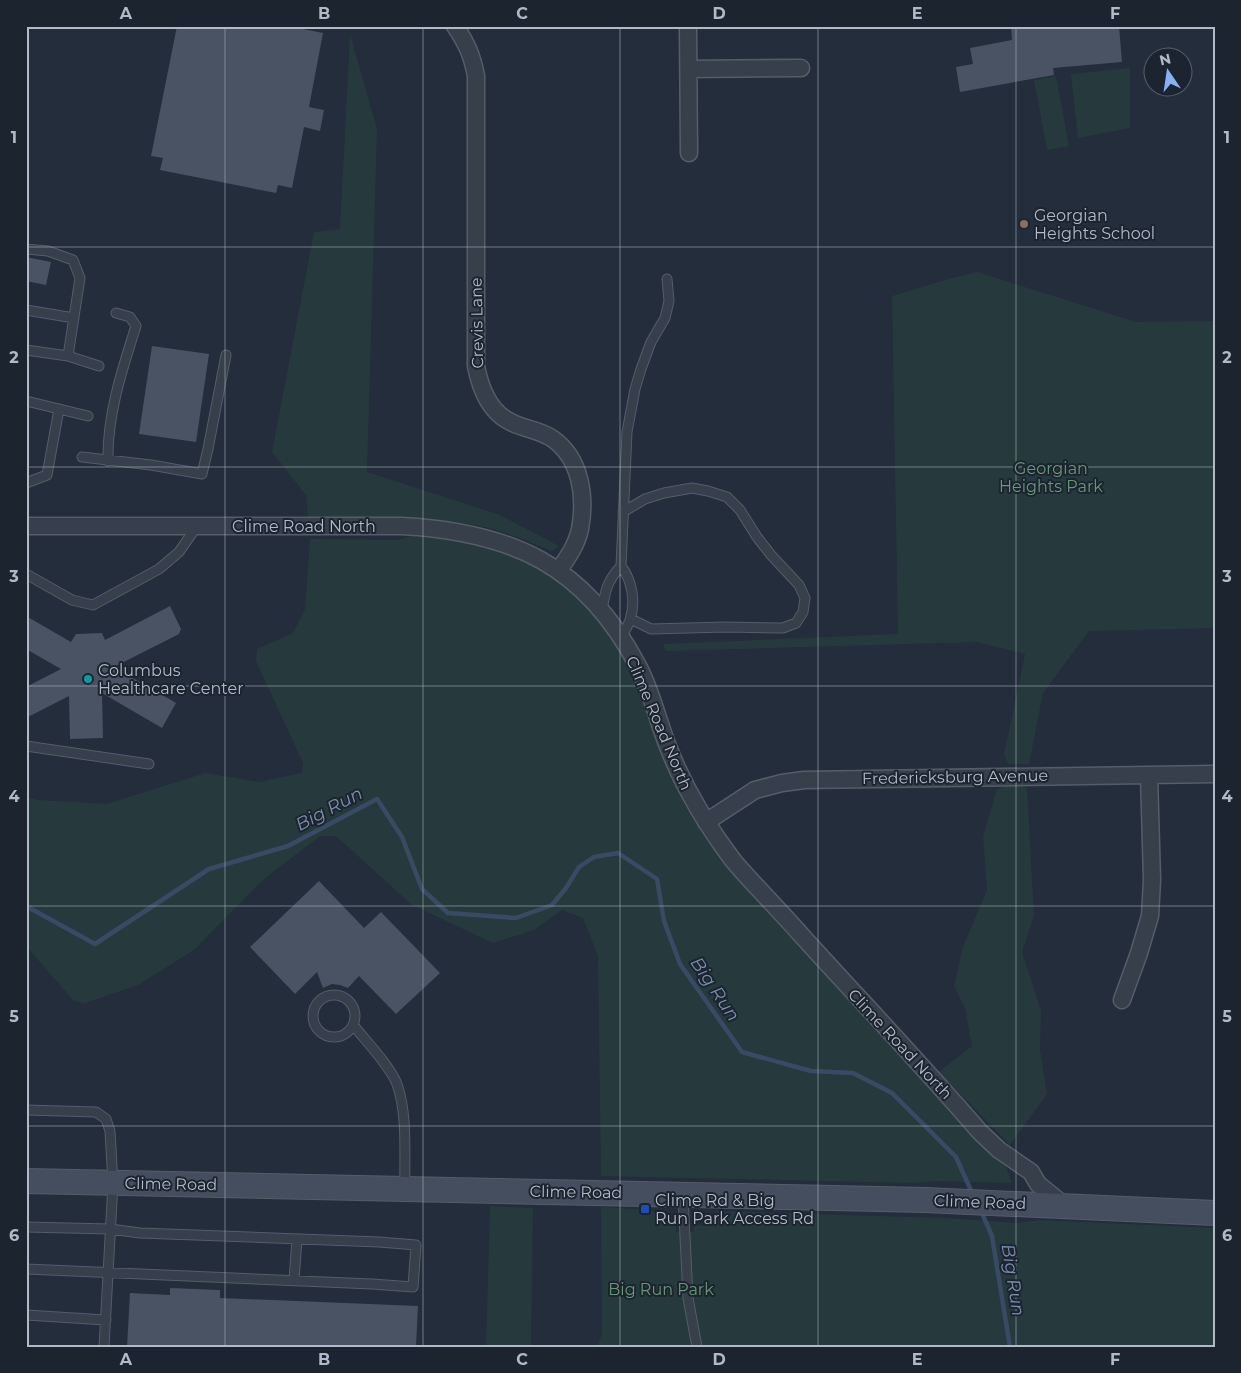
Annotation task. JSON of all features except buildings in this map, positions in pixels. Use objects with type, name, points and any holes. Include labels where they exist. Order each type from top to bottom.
[{"type":"main road","name":"Clime Road","points":[[26,1180],[925,1200],[1215,1213]]},
{"type":"street","name":"Crevis Lane","points":[[454,26],[473,57],[476,76],[476,366],[479,382],[485,397],[507,420],[552,438],[574,462],[579,479],[582,506],[580,530],[573,550],[560,570]]},
{"type":"street","points":[[688,26],[689,153]]},
{"type":"street","points":[[689,68],[801,68]]},
{"type":"street","name":"Clime Road North","points":[[26,526],[402,526],[432,528],[460,532],[506,544],[533,555],[560,570],[585,592],[614,624],[642,675],[679,772],[692,800],[733,860],[980,1132],[999,1150],[1031,1172],[1038,1184],[1065,1206]]},
{"type":"street","name":"Fredericksburg Avenue","points":[[706,822],[755,790],[804,780],[1215,774]]},
{"type":"street","points":[[1122,1000],[1150,916],[1152,880],[1149,775]]},
{"type":"lane","points":[[26,249],[48,251],[73,260],[80,278],[68,356]]},
{"type":"lane","points":[[602,611],[606,588],[611,577],[621,566],[627,432],[641,369],[651,342],[665,318],[669,301],[667,279]]},
{"type":"lane","points":[[26,310],[74,318]]},
{"type":"lane","points":[[108,461],[107,439],[116,391],[136,326],[130,318],[116,312]]},
{"type":"lane","points":[[26,350],[68,356],[99,366]]},
{"type":"lane","points":[[82,457],[151,465],[202,474],[226,355]]},
{"type":"lane","points":[[26,401],[88,416]]},
{"type":"lane","points":[[26,483],[47,475],[59,409]]},
{"type":"lane","points":[[624,512],[645,499],[664,493],[692,488],[708,491],[726,498],[740,510],[771,555],[799,585],[804,598],[804,612],[796,623],[783,628],[651,630],[631,619]]},
{"type":"lane","points":[[26,574],[72,600],[93,605],[159,569],[179,552],[197,526]]},
{"type":"lane","points":[[621,566],[628,575],[633,602],[631,619],[621,638]]},
{"type":"lane","points":[[26,746],[149,764]]},
{"type":"lane","points":[[354,1026],[344,1035],[330,1038],[318,1030],[314,1024],[314,1010],[323,998],[330,996],[343,997],[353,1006],[355,1012],[354,1026],[381,1058],[396,1082],[402,1104],[404,1127],[405,1189]]},
{"type":"lane","points":[[26,1110],[96,1112],[106,1119],[110,1131],[113,1183],[104,1347]]},
{"type":"lane","points":[[683,1194],[688,1298],[697,1347]]},
{"type":"lane","points":[[26,1227],[110,1229],[140,1233],[416,1245],[412,1287],[26,1269]]},
{"type":"lane","points":[[294,1280],[297,1239]]},
{"type":"lane","points":[[26,1315],[106,1320]]},
{"type":"green space","points":[[350,34],[377,129],[367,472],[500,515],[559,546],[552,551],[498,531],[459,523],[394,519],[308,518],[306,495],[272,452],[314,232],[340,229]]},
{"type":"green space","points":[[1130,68],[1130,128],[1078,138],[1071,74]]},
{"type":"green space","points":[[1056,76],[1069,146],[1047,150],[1034,80]]},
{"type":"green space","name":"Georgian Heights Park","points":[[977,272],[1136,322],[1215,321],[1215,628],[1089,631],[1043,693],[1029,764],[1008,764],[1004,755],[1025,654],[977,642],[666,651],[663,644],[898,634],[892,296]]},
{"type":"green space","points":[[410,536],[459,540],[503,551],[540,567],[570,590],[603,626],[626,659],[637,683],[664,759],[684,804],[709,844],[915,1073],[1006,1167],[1012,1183],[934,1181],[913,1183],[601,1176],[598,956],[583,918],[562,910],[534,930],[493,943],[412,905],[336,836],[320,836],[264,879],[194,950],[138,985],[85,1003],[74,1001],[26,946],[26,797],[37,800],[107,804],[205,773],[259,782],[302,773],[303,763],[256,661],[257,649],[293,633],[305,609],[310,539],[399,540]]},
{"type":"green space","points":[[1014,784],[1027,788],[1034,916],[1022,952],[1041,1011],[1040,1049],[1047,1094],[1010,1145],[939,1072],[972,1046],[965,1008],[954,986],[963,947],[987,890],[983,836],[997,789]]},
{"type":"green space","points":[[490,1206],[533,1208],[531,1347],[486,1347]]},
{"type":"green space","name":"Big Run Park","points":[[601,1207],[652,1210],[667,1226],[676,1222],[676,1232],[693,1232],[694,1225],[704,1226],[716,1211],[944,1218],[1018,1223],[1039,1220],[1215,1228],[1215,1347],[597,1347],[602,1334]]},
{"type":"waterway","name":"Big Run","points":[[26,906],[95,944],[209,869],[288,846],[377,799],[402,837],[422,889],[448,913],[516,918],[552,905],[566,888],[579,867],[594,857],[618,853],[657,879],[664,921],[680,964],[742,1052],[811,1071],[853,1073],[892,1093],[956,1157],[973,1195]]},
{"type":"waterway","name":"Big Run","points":[[981,1211],[992,1236],[1010,1347]]},
{"type":"place","name":"Georgian Heights School","points":[[1024,224]]},
{"type":"place","name":"Columbus Healthcare Center","points":[[88,679]]},
{"type":"place","name":"Clime Rd & Big Run Park Access Rd","points":[[645,1209]]}]
